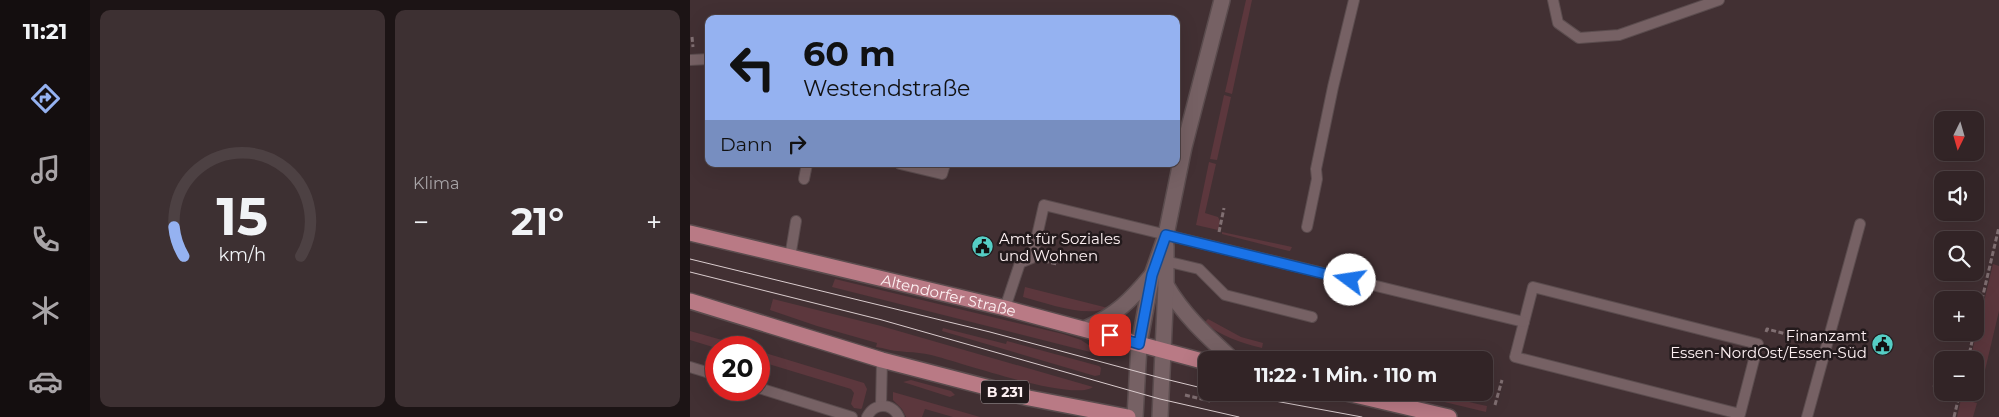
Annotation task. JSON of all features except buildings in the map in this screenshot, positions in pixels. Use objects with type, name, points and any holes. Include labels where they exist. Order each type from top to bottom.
[{"type":"main road","name":"Altendorfer Straße","points":[[690,233],[1006,308],[1086,328],[1198,360]]},
{"type":"main road","name":"B 231","points":[[690,301],[882,360],[1028,398],[1128,417]]},
{"type":"main road","points":[[1381,401],[1449,417]]},
{"type":"street","points":[[1180,146],[1210,54],[1222,0]]},
{"type":"street","points":[[1160,417],[1166,286],[1162,260],[1177,167]]},
{"type":"street","points":[[1086,328],[1106,319],[1122,308],[1152,275],[1162,260]]},
{"type":"street","points":[[1134,417],[1139,344],[1152,275]]},
{"type":"street","points":[[1166,286],[1194,324],[1224,351]]},
{"type":"lane","points":[[1307,227],[1317,179],[1316,169],[1354,0]]},
{"type":"lane","points":[[1553,0],[1558,23],[1579,38],[1619,35],[1719,0]]},
{"type":"lane","points":[[690,60],[705,59]]},
{"type":"lane","points":[[804,179],[807,167]]},
{"type":"lane","points":[[913,167],[942,174],[944,167]]},
{"type":"lane","points":[[1006,308],[1020,263],[1032,258],[1044,204],[1524,322]]},
{"type":"lane","points":[[790,257],[796,221]]},
{"type":"lane","points":[[1807,417],[1860,224]]},
{"type":"lane","points":[[1162,260],[1198,269],[1225,295],[1312,317]]},
{"type":"lane","points":[[1533,287],[1758,344],[1740,414],[1515,357],[1524,322],[1533,287]]},
{"type":"lane","points":[[881,406],[882,360]]},
{"type":"lane","points":[[690,367],[705,372]]},
{"type":"lane","points":[[770,392],[834,415],[852,417]]},
{"type":"lane","points":[[867,417],[874,408],[881,406],[892,408],[899,417]]},
{"type":"path","points":[[1215,247],[1224,208]]},
{"type":"path","points":[[1984,292],[1999,227]]},
{"type":"path","points":[[1777,332],[1826,344]]},
{"type":"path","points":[[1495,405],[1502,380]]},
{"type":"path","points":[[1185,395],[1198,398]]},
{"type":"path","points":[[1954,417],[1958,401]]},
{"type":"shaded area","points":[[1246,0],[1252,0],[1232,94],[1225,92]]},
{"type":"shaded area","points":[[1224,95],[1231,97],[1217,160],[1210,159]]},
{"type":"shaded area","points":[[1209,162],[1216,164],[1205,213],[1218,217],[1220,221],[1218,230],[1196,225]]},
{"type":"shaded area","points":[[1222,232],[1292,247],[1289,251],[1222,234]]},
{"type":"shaded area","points":[[1993,264],[1999,266],[1999,311],[1984,374],[1984,351],[1972,351],[1975,341],[1984,341],[1984,302]]},
{"type":"shaded area","points":[[835,279],[1063,334],[1081,340],[1095,349],[1094,353],[832,287]]},
{"type":"shaded area","points":[[1025,287],[1108,308],[1099,311],[1088,311],[1054,306],[1023,297]]},
{"type":"shaded area","points":[[773,299],[881,326],[1093,387],[1081,390],[1041,385],[931,355],[876,347],[877,343],[770,310]]},
{"type":"shaded area","points":[[1208,319],[1241,337],[1263,343],[1262,348],[1218,332],[1204,323]]},
{"type":"shaded area","points":[[943,328],[1006,344],[1007,341],[1099,366],[1101,368],[1100,375],[1095,376],[942,331]]},
{"type":"shaded area","points":[[690,331],[708,336],[705,336],[705,345],[690,340]]},
{"type":"shaded area","points":[[770,354],[864,383],[867,389],[861,409],[854,408],[851,404],[854,393],[851,389],[770,364]]},
{"type":"shaded area","points":[[911,380],[951,391],[955,395],[950,397],[903,382]]},
{"type":"shaded area","points":[[893,392],[980,417],[953,417],[925,409],[922,417],[906,417],[902,409],[893,400]]},
{"type":"shaded area","points":[[1440,401],[1466,401],[1487,406],[1486,412]]},
{"type":"shaded area","points":[[1961,401],[1977,403],[1973,417],[1957,417]]},
{"type":"tram line","points":[[690,259],[990,332],[1198,387]]},
{"type":"tram line","points":[[690,272],[882,320],[1160,399],[1239,417]]},
{"type":"tram line","points":[[1275,401],[1362,417]]},
{"type":"place","name":"Amt für Soziales und Wohnen","points":[[983,247]]},
{"type":"place","name":"Finanzamt Essen-NordOst/Essen-Süd","points":[[1883,344]]},
{"type":"route","points":[[1110,335],[1139,344],[1152,275],[1166,235],[1350,280]]}]
